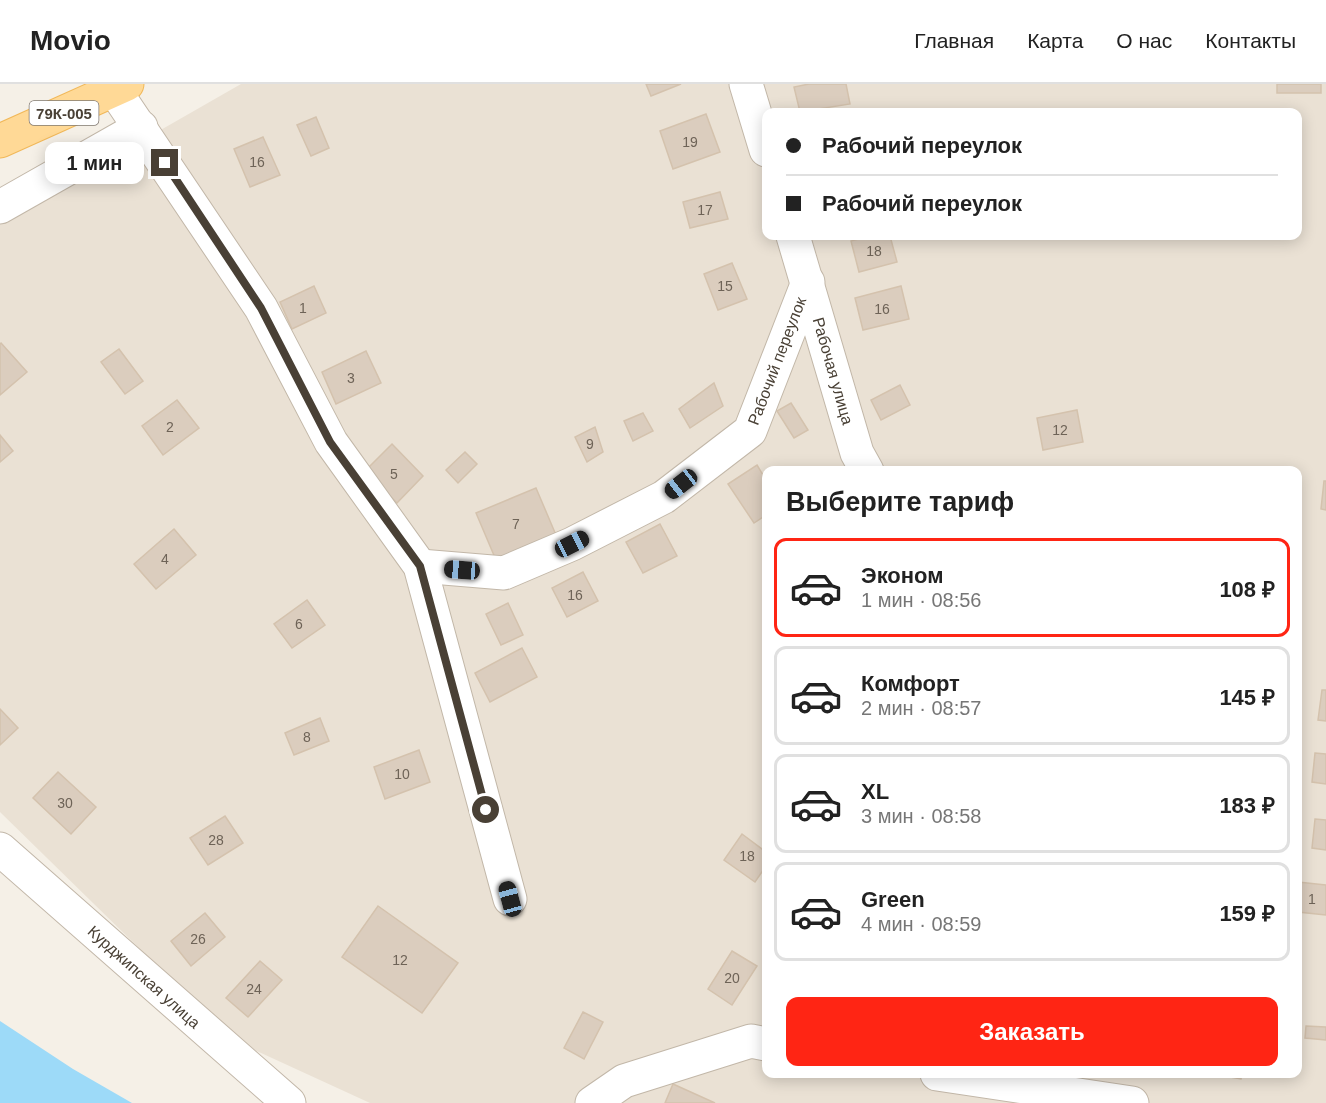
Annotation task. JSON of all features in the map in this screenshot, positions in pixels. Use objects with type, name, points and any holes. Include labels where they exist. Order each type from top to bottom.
[{"type":"main road","name":"79К-005","points":[[0,141],[121,87]]},
{"type":"street","points":[[746,84],[762,137]]},
{"type":"street","points":[[121,87],[141,127],[261,308],[330,442],[420,566],[510,899]]},
{"type":"street","points":[[0,207],[141,127]]},
{"type":"street","name":"Рабочая улица","points":[[794,240],[857,453],[864,466]]},
{"type":"street","name":"Рабочий переулок","points":[[420,566],[504,573],[572,544],[664,497],[750,431],[808,282]]},
{"type":"street","name":"Курджипская улица","points":[[0,849],[289,1103]]},
{"type":"street","points":[[592,1103],[624,1081],[751,1041],[762,1043]]},
{"type":"street","points":[[967,1078],[1132,1103]]},
{"type":"shaded area","points":[[241,84],[1326,84],[1326,1103],[370,1103],[233,1040],[0,812],[0,222]]},
{"type":"water","points":[[0,1021],[73,1069],[132,1103],[0,1103]]},
{"type":"building","points":[[646,84],[681,84],[651,96]]},
{"type":"building","points":[[809,84],[846,84],[850,104],[825,108],[799,108],[794,87]]},
{"type":"building","points":[[1277,84],[1321,84],[1321,93],[1277,93]]},
{"type":"building","points":[[706,114],[720,152],[673,169],[660,131]]},
{"type":"building","points":[[316,117],[329,148],[311,156],[297,125]]},
{"type":"building","points":[[263,137],[280,175],[250,187],[234,149]]},
{"type":"building","points":[[720,192],[728,219],[690,228],[683,202]]},
{"type":"building","points":[[891,240],[897,262],[859,272],[851,241]]},
{"type":"building","points":[[732,263],[747,299],[718,310],[704,274]]},
{"type":"building","points":[[314,286],[326,313],[292,329],[280,302]]},
{"type":"building","points":[[901,286],[909,319],[863,330],[855,298]]},
{"type":"building","points":[[0,344],[27,372],[0,395]]},
{"type":"building","points":[[119,349],[143,381],[125,394],[101,362]]},
{"type":"building","points":[[366,351],[381,383],[336,404],[322,372]]},
{"type":"building","points":[[714,383],[723,406],[690,428],[679,409]]},
{"type":"building","points":[[900,385],[910,405],[881,420],[871,400]]},
{"type":"building","points":[[177,400],[199,428],[163,455],[142,426]]},
{"type":"building","points":[[791,403],[808,430],[794,438],[777,411]]},
{"type":"building","points":[[1077,410],[1083,442],[1043,450],[1037,418]]},
{"type":"building","points":[[643,413],[653,431],[633,441],[624,421]]},
{"type":"building","points":[[595,427],[603,452],[587,462],[575,437]]},
{"type":"building","points":[[0,435],[13,451],[0,462]]},
{"type":"building","points":[[392,444],[423,476],[397,503],[365,471]]},
{"type":"building","points":[[465,452],[477,464],[458,483],[446,470]]},
{"type":"building","points":[[757,465],[762,473],[762,518],[754,523],[728,484]]},
{"type":"building","points":[[1324,481],[1326,481],[1326,510],[1321,509]]},
{"type":"building","points":[[536,488],[556,535],[496,560],[476,513]]},
{"type":"building","points":[[660,524],[677,556],[643,573],[626,542]]},
{"type":"building","points":[[174,529],[196,555],[156,589],[134,564]]},
{"type":"building","points":[[583,572],[598,601],[567,617],[552,588]]},
{"type":"building","points":[[307,600],[325,625],[292,648],[274,624]]},
{"type":"building","points":[[508,603],[523,635],[501,645],[486,614]]},
{"type":"building","points":[[522,648],[537,677],[490,702],[475,673]]},
{"type":"building","points":[[1322,690],[1326,690],[1326,721],[1318,720]]},
{"type":"building","points":[[0,709],[18,728],[0,745]]},
{"type":"building","points":[[320,718],[329,741],[294,755],[285,733]]},
{"type":"building","points":[[419,750],[430,782],[385,799],[374,767]]},
{"type":"building","points":[[1315,753],[1326,754],[1326,784],[1312,782]]},
{"type":"building","points":[[58,772],[96,807],[71,834],[33,798]]},
{"type":"building","points":[[225,816],[243,843],[208,865],[190,838]]},
{"type":"building","points":[[1315,819],[1326,820],[1326,850],[1312,848]]},
{"type":"building","points":[[742,834],[762,849],[762,872],[755,882],[724,860]]},
{"type":"building","points":[[1302,882],[1326,885],[1326,915],[1302,912]]},
{"type":"building","points":[[378,906],[458,963],[422,1013],[342,957]]},
{"type":"building","points":[[205,913],[225,937],[191,966],[171,941]]},
{"type":"building","points":[[732,951],[757,966],[732,1005],[708,989]]},
{"type":"building","points":[[260,961],[282,980],[248,1017],[226,998]]},
{"type":"building","points":[[583,1012],[603,1022],[584,1059],[564,1048]]},
{"type":"building","points":[[1306,1026],[1326,1027],[1326,1040],[1305,1038]]},
{"type":"building","points":[[673,1084],[715,1103],[665,1103]]},
{"type":"route","points":[[165,163],[261,308],[330,442],[420,566],[486,810]]}]
